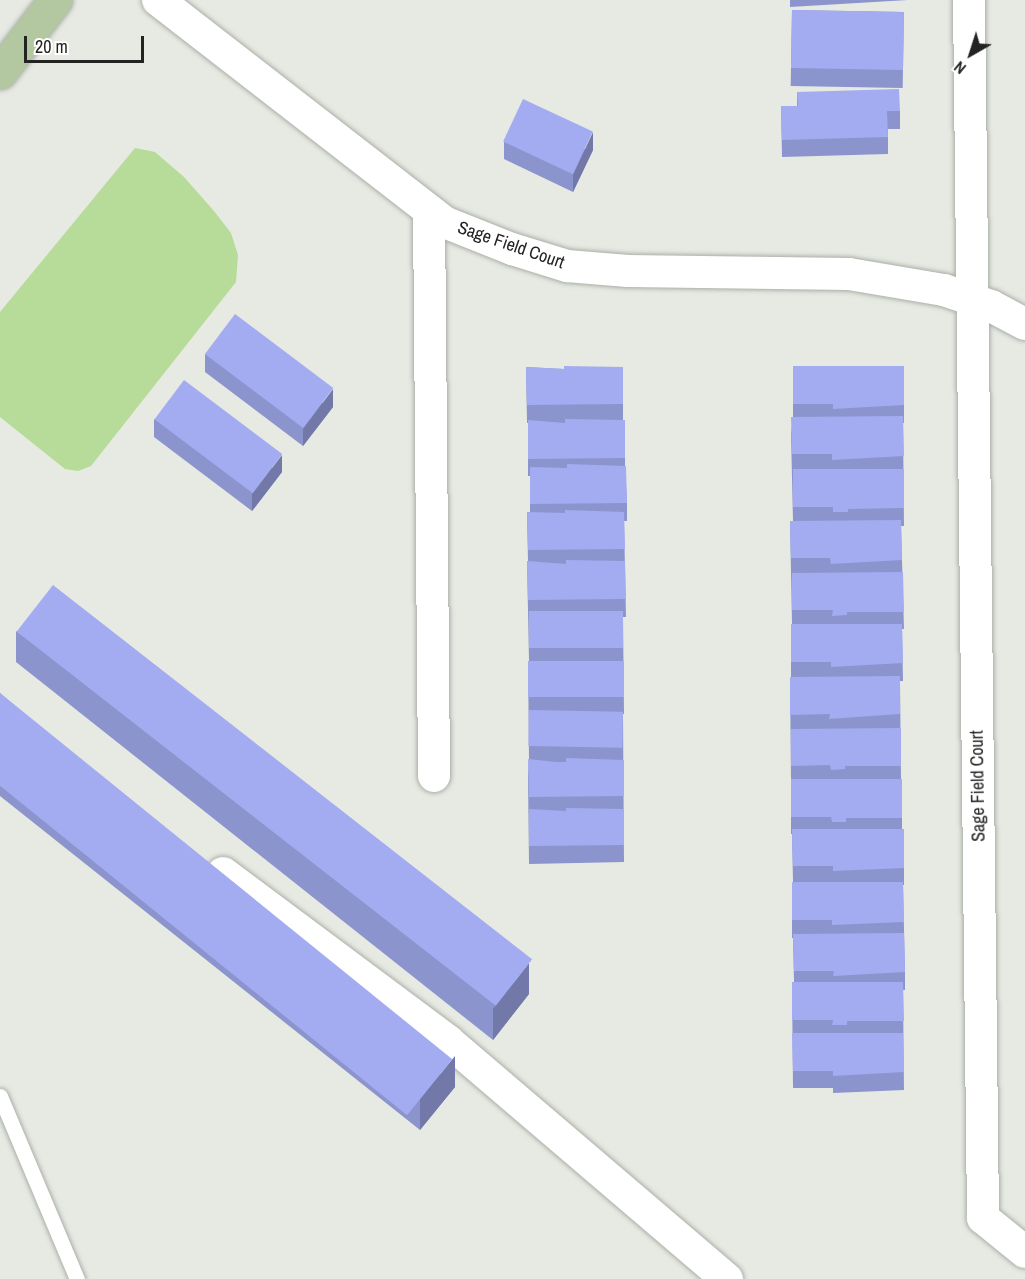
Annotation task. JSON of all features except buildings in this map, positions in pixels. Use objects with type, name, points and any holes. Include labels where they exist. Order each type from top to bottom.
[{"type":"main road","points":[[0,72],[47,3]]},
{"type":"street","name":"Sage Field Court","points":[[158,0],[429,211],[464,230],[567,266],[628,271],[849,274],[944,290],[973,300],[1025,324]]},
{"type":"street","name":"Sage Field Court","points":[[969,0],[983,1218],[1025,1252]]},
{"type":"street","points":[[429,211],[434,776]]},
{"type":"street","points":[[200,856],[448,1041],[727,1279]]},
{"type":"lane","points":[[0,1096],[77,1279]]},
{"type":"shaded area","points":[[135,148],[155,152],[184,177],[231,233],[238,255],[236,282],[91,466],[78,471],[65,469],[0,417],[0,312]]}]
